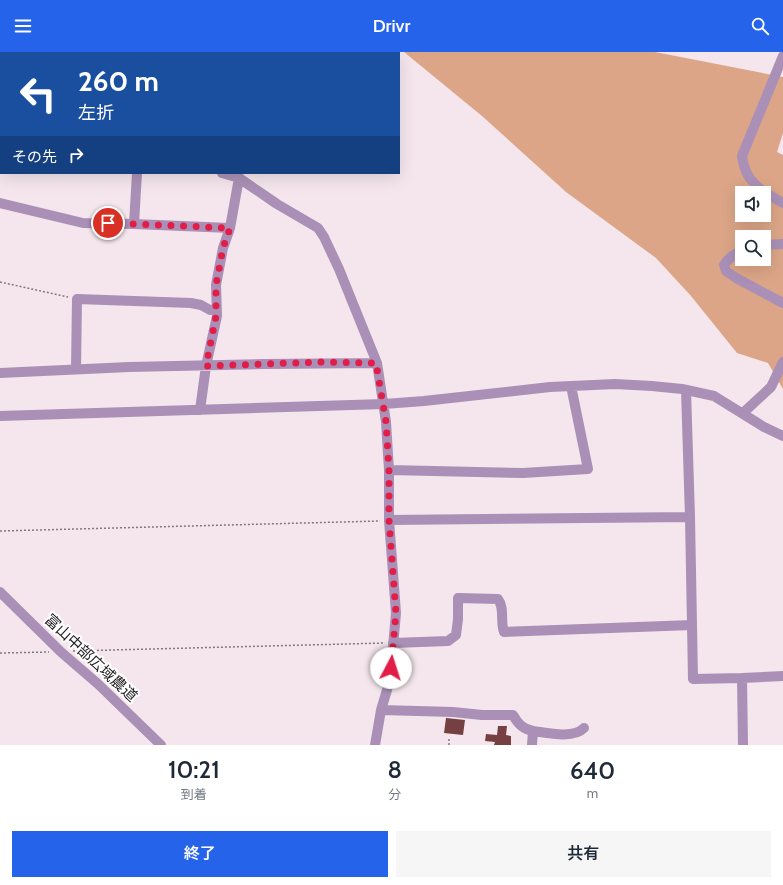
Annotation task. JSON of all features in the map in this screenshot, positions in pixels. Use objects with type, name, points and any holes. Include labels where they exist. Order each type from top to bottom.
[{"type":"street","points":[[783,56],[742,156],[743,168],[754,184],[783,203]]},
{"type":"street","points":[[134,224],[138,174]]},
{"type":"street","points":[[200,410],[206,366],[216,316],[216,285],[223,248],[230,228],[238,175],[277,204],[318,228],[324,237],[339,269],[376,363],[384,404],[389,470],[389,520],[396,613],[390,680],[381,710],[375,745]]},
{"type":"street","points":[[0,203],[83,223],[230,228]]},
{"type":"street","points":[[771,245],[783,244]]},
{"type":"street","points":[[735,253],[724,265],[726,271],[736,278],[783,303]]},
{"type":"street","points":[[76,369],[77,299],[191,303],[201,305],[210,310],[216,310]]},
{"type":"street","points":[[0,373],[76,369],[334,362],[376,363]]},
{"type":"street","points":[[743,413],[770,387],[783,362]]},
{"type":"street","points":[[0,416],[384,404],[571,386],[615,384],[686,390],[714,396],[764,427],[783,436]]},
{"type":"street","points":[[389,470],[523,473],[588,468],[571,386]]},
{"type":"street","points":[[686,390],[693,679],[783,676]]},
{"type":"street","points":[[389,520],[690,517]]},
{"type":"street","name":"富山中部広域農道","points":[[0,592],[61,652],[98,684],[161,745]]},
{"type":"street","points":[[393,643],[448,641],[456,636],[458,598],[498,599],[501,603],[502,627],[504,632],[692,625]]},
{"type":"street","points":[[742,678],[743,745]]},
{"type":"street","points":[[381,710],[513,715],[518,725],[533,732],[573,734],[581,732],[584,728]]},
{"type":"street","points":[[532,745],[533,732]]},
{"type":"path","points":[[0,282],[77,299]]},
{"type":"path","points":[[0,532],[389,520]]},
{"type":"path","points":[[0,653],[393,643]]},
{"type":"path","points":[[449,738],[449,745]]},
{"type":"shaded area","points":[[404,52],[655,52],[783,77],[783,133],[777,152],[783,155],[783,389],[768,363],[737,353],[691,296],[656,258],[566,192],[482,116]]},
{"type":"building","points":[[446,718],[465,720],[463,735],[444,733]]},
{"type":"building","points":[[498,726],[507,726],[506,735],[511,736],[511,745],[494,745],[495,742],[485,741],[486,734],[497,735]]},
{"type":"route","points":[[108,223],[230,228],[223,248],[216,285],[216,316],[206,366],[321,362],[376,363],[384,404],[389,470],[389,520],[396,613],[391,668]]}]
